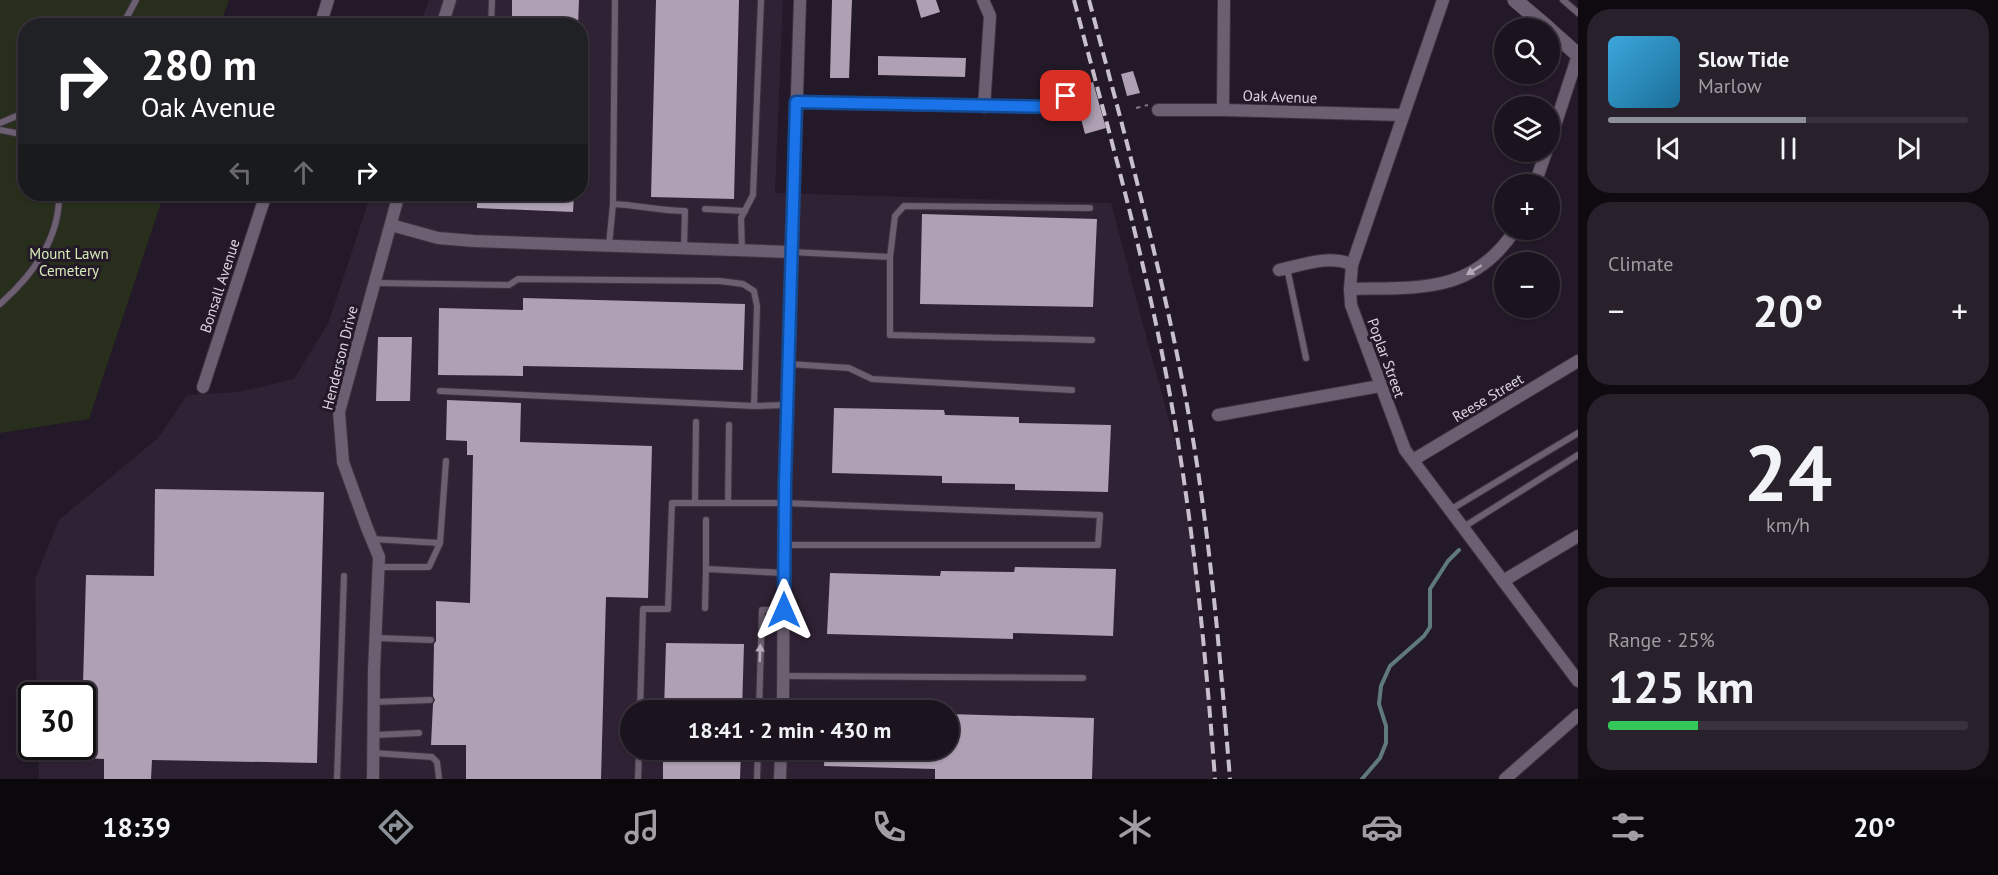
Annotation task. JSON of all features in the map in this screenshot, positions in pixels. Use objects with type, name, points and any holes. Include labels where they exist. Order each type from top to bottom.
[{"type":"street","points":[[322,18],[328,0]]},
{"type":"street","points":[[444,18],[450,0]]},
{"type":"street","points":[[783,700],[784,502],[800,0]]},
{"type":"street","points":[[983,0],[990,16],[984,106]]},
{"type":"street","points":[[1223,110],[1224,0]]},
{"type":"street","name":"Poplar Street","points":[[1443,0],[1352,265],[1350,290],[1354,316],[1405,450],[1578,681]]},
{"type":"street","points":[[1515,0],[1536,18]]},
{"type":"street","points":[[1560,39],[1578,55],[1560,110]]},
{"type":"street","points":[[796,102],[1057,107],[1065,100],[1065,90]]},
{"type":"street","name":"Oak Avenue","points":[[1158,110],[1402,115]]},
{"type":"street","name":"Bonsall Avenue","points":[[203,387],[264,201]]},
{"type":"street","name":"Henderson Drive","points":[[373,779],[380,558],[343,462],[339,412],[397,201]]},
{"type":"street","points":[[391,225],[438,238],[791,252]]},
{"type":"street","points":[[1350,290],[1428,287],[1451,282],[1471,273],[1491,258],[1508,240]]},
{"type":"street","points":[[1283,269],[1334,259],[1352,265]]},
{"type":"street","name":"Reese Street","points":[[1413,460],[1578,361]]},
{"type":"street","points":[[1218,415],[1380,386]]},
{"type":"street","points":[[1503,581],[1578,536]]},
{"type":"street","points":[[1505,779],[1578,715]]},
{"type":"street","points":[[780,779],[781,760]]},
{"type":"lane","points":[[126,18],[136,0]]},
{"type":"lane","points":[[491,18],[492,0]]},
{"type":"lane","points":[[609,245],[613,204],[615,0]]},
{"type":"lane","points":[[742,250],[741,218],[753,195],[761,0]]},
{"type":"lane","points":[[1563,0],[1578,12]]},
{"type":"lane","points":[[0,123],[18,117]]},
{"type":"lane","points":[[0,130],[18,133]]},
{"type":"lane","points":[[0,304],[16,290],[35,267],[48,245],[56,223],[58,201]]},
{"type":"lane","points":[[613,204],[634,205],[659,211],[685,211],[684,248]]},
{"type":"lane","points":[[1090,208],[904,206],[895,216],[890,256],[890,335],[1092,340]]},
{"type":"lane","points":[[705,209],[745,211]]},
{"type":"lane","points":[[791,252],[890,256]]},
{"type":"lane","points":[[1283,269],[1306,358]]},
{"type":"lane","points":[[374,283],[508,285],[518,279],[720,281],[743,284],[754,291],[757,306],[754,406]]},
{"type":"lane","points":[[788,364],[849,368],[872,379],[1072,390]]},
{"type":"lane","points":[[440,391],[754,406],[787,405]]},
{"type":"lane","points":[[695,503],[696,422]]},
{"type":"lane","points":[[728,503],[729,425]]},
{"type":"lane","points":[[1450,510],[1578,433]]},
{"type":"lane","points":[[1462,528],[1578,455]]},
{"type":"lane","points":[[379,567],[429,567],[440,543],[446,461]]},
{"type":"lane","points":[[640,700],[643,609],[668,609],[672,503],[784,502],[1100,515],[1098,545],[784,545]]},
{"type":"lane","points":[[705,608],[706,520]]},
{"type":"lane","points":[[371,539],[440,543]]},
{"type":"lane","points":[[706,569],[784,573]]},
{"type":"lane","points":[[337,779],[344,576]]},
{"type":"lane","points":[[759,700],[762,610],[784,610]]},
{"type":"lane","points":[[376,638],[431,640]]},
{"type":"lane","points":[[784,676],[1083,678]]},
{"type":"lane","points":[[374,702],[430,700]]},
{"type":"lane","points":[[373,735],[419,734]]},
{"type":"lane","points":[[373,753],[432,757],[437,762],[439,779]]},
{"type":"lane","points":[[638,779],[639,760]]},
{"type":"lane","points":[[757,779],[758,760]]},
{"type":"shaded area","points":[[429,0],[783,0],[775,193],[1111,203],[1181,463],[1196,574],[1209,700],[1213,779],[39,779],[38,760],[96,760],[96,682],[37,682],[35,579],[59,520],[158,438],[187,395],[239,392],[294,379],[328,324],[369,201],[588,201],[588,18],[423,18]]},
{"type":"green space","name":"Mount Lawn Cemetery","points":[[0,0],[229,0],[223,18],[18,18],[18,201],[162,201],[89,419],[0,433]]},
{"type":"building","points":[[512,0],[579,0],[578,18],[512,18]]},
{"type":"building","points":[[656,0],[739,0],[734,199],[651,197]]},
{"type":"building","points":[[832,0],[852,0],[849,78],[830,78]]},
{"type":"building","points":[[916,0],[936,0],[940,12],[921,18]]},
{"type":"building","points":[[878,56],[966,58],[965,77],[878,75]]},
{"type":"building","points":[[1133,71],[1140,93],[1127,96],[1121,74]]},
{"type":"building","points":[[1093,82],[1106,128],[1085,134],[1073,88]]},
{"type":"building","points":[[477,201],[574,201],[573,212],[477,208]]},
{"type":"building","points":[[922,214],[1097,219],[1093,307],[920,304]]},
{"type":"building","points":[[523,298],[745,304],[743,370],[523,366],[523,376],[438,375],[439,308],[523,310]]},
{"type":"building","points":[[378,337],[412,337],[410,401],[376,401]]},
{"type":"building","points":[[447,400],[521,403],[520,442],[652,446],[648,598],[606,597],[601,779],[466,779],[466,745],[431,745],[435,700],[433,696],[436,601],[470,603],[473,455],[467,455],[467,441],[446,440]]},
{"type":"building","points":[[834,408],[944,410],[945,415],[1019,417],[1019,423],[1111,425],[1108,492],[1015,490],[1015,484],[942,483],[942,476],[832,473]]},
{"type":"building","points":[[155,489],[324,492],[317,763],[152,760],[151,779],[104,779],[104,759],[96,759],[96,682],[83,682],[86,575],[154,576]]},
{"type":"building","points":[[1015,567],[1116,569],[1113,636],[1013,633],[1013,639],[827,634],[830,573],[940,576],[941,571],[1014,572]]},
{"type":"building","points":[[666,643],[744,644],[742,700],[664,700]]},
{"type":"building","points":[[959,714],[1094,718],[1092,779],[935,779],[935,769],[824,766],[824,760],[959,760]]},
{"type":"building","points":[[663,760],[741,760],[740,779],[663,779]]},
{"type":"waterway","points":[[1362,779],[1380,758],[1386,743],[1386,726],[1379,704],[1381,686],[1390,666],[1424,636],[1430,627],[1430,589],[1448,561],[1459,550]]},
{"type":"railway","points":[[1074,0],[1136,236],[1167,379],[1184,478],[1197,578],[1215,779]]},
{"type":"railway","points":[[1089,0],[1150,233],[1181,374],[1212,576],[1230,779]]},
{"type":"route","points":[[784,610],[785,483],[796,102],[1057,107],[1061,105],[1066,96]]}]
